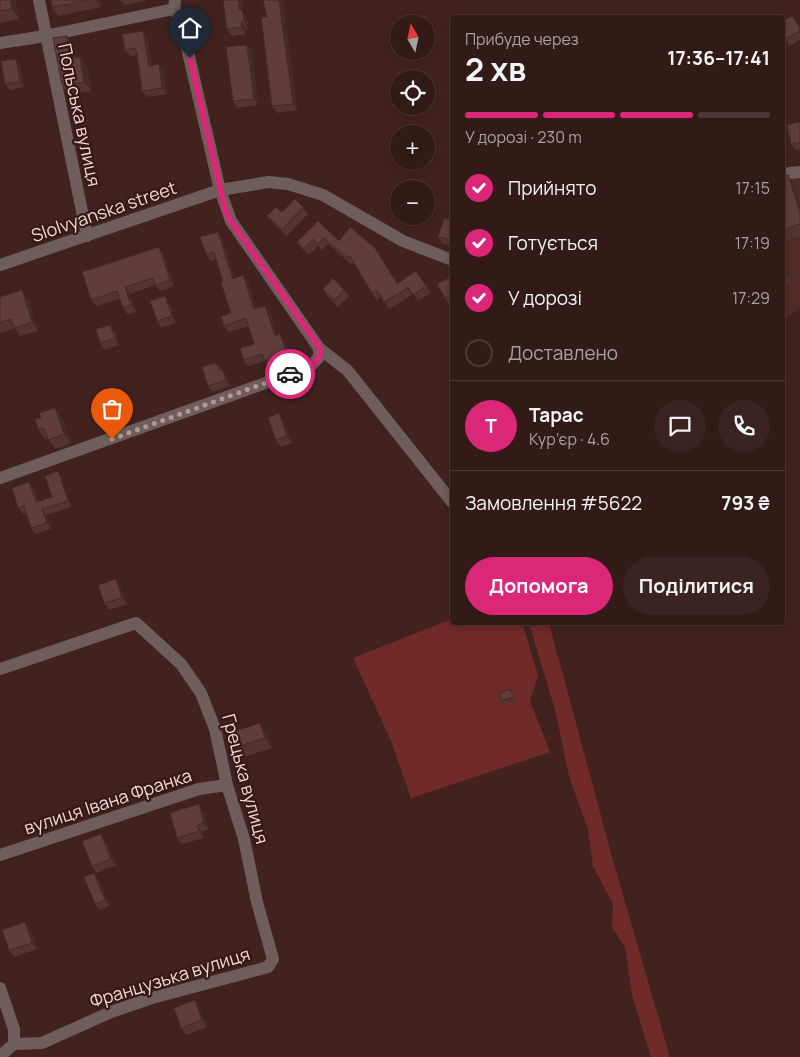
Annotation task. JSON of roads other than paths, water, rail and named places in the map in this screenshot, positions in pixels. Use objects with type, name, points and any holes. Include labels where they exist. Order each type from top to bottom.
[{"type":"street","name":"Польська вулиця","points":[[39,0],[87,236]]},
{"type":"street","points":[[0,43],[45,36],[174,4],[182,22],[220,190],[230,220],[320,348],[348,372],[450,500]]},
{"type":"street","points":[[785,174],[800,172]]},
{"type":"street","name":"Slolvyanska street","points":[[0,266],[220,190],[268,182],[288,184],[323,195],[403,241],[450,259]]},
{"type":"street","points":[[0,478],[310,366],[318,360],[320,348]]},
{"type":"street","name":"Грецька вулиця","points":[[0,670],[136,623],[181,664],[202,694],[215,729],[227,785],[244,839],[257,902],[273,959],[268,967]]},
{"type":"street","name":"вулиця Івана Франка","points":[[0,855],[199,789],[227,785]]},
{"type":"street","name":"Французька вулиця","points":[[14,1044],[42,1043],[103,1015],[268,967]]},
{"type":"street","points":[[0,988],[14,1029],[14,1044],[0,1056]]}]
